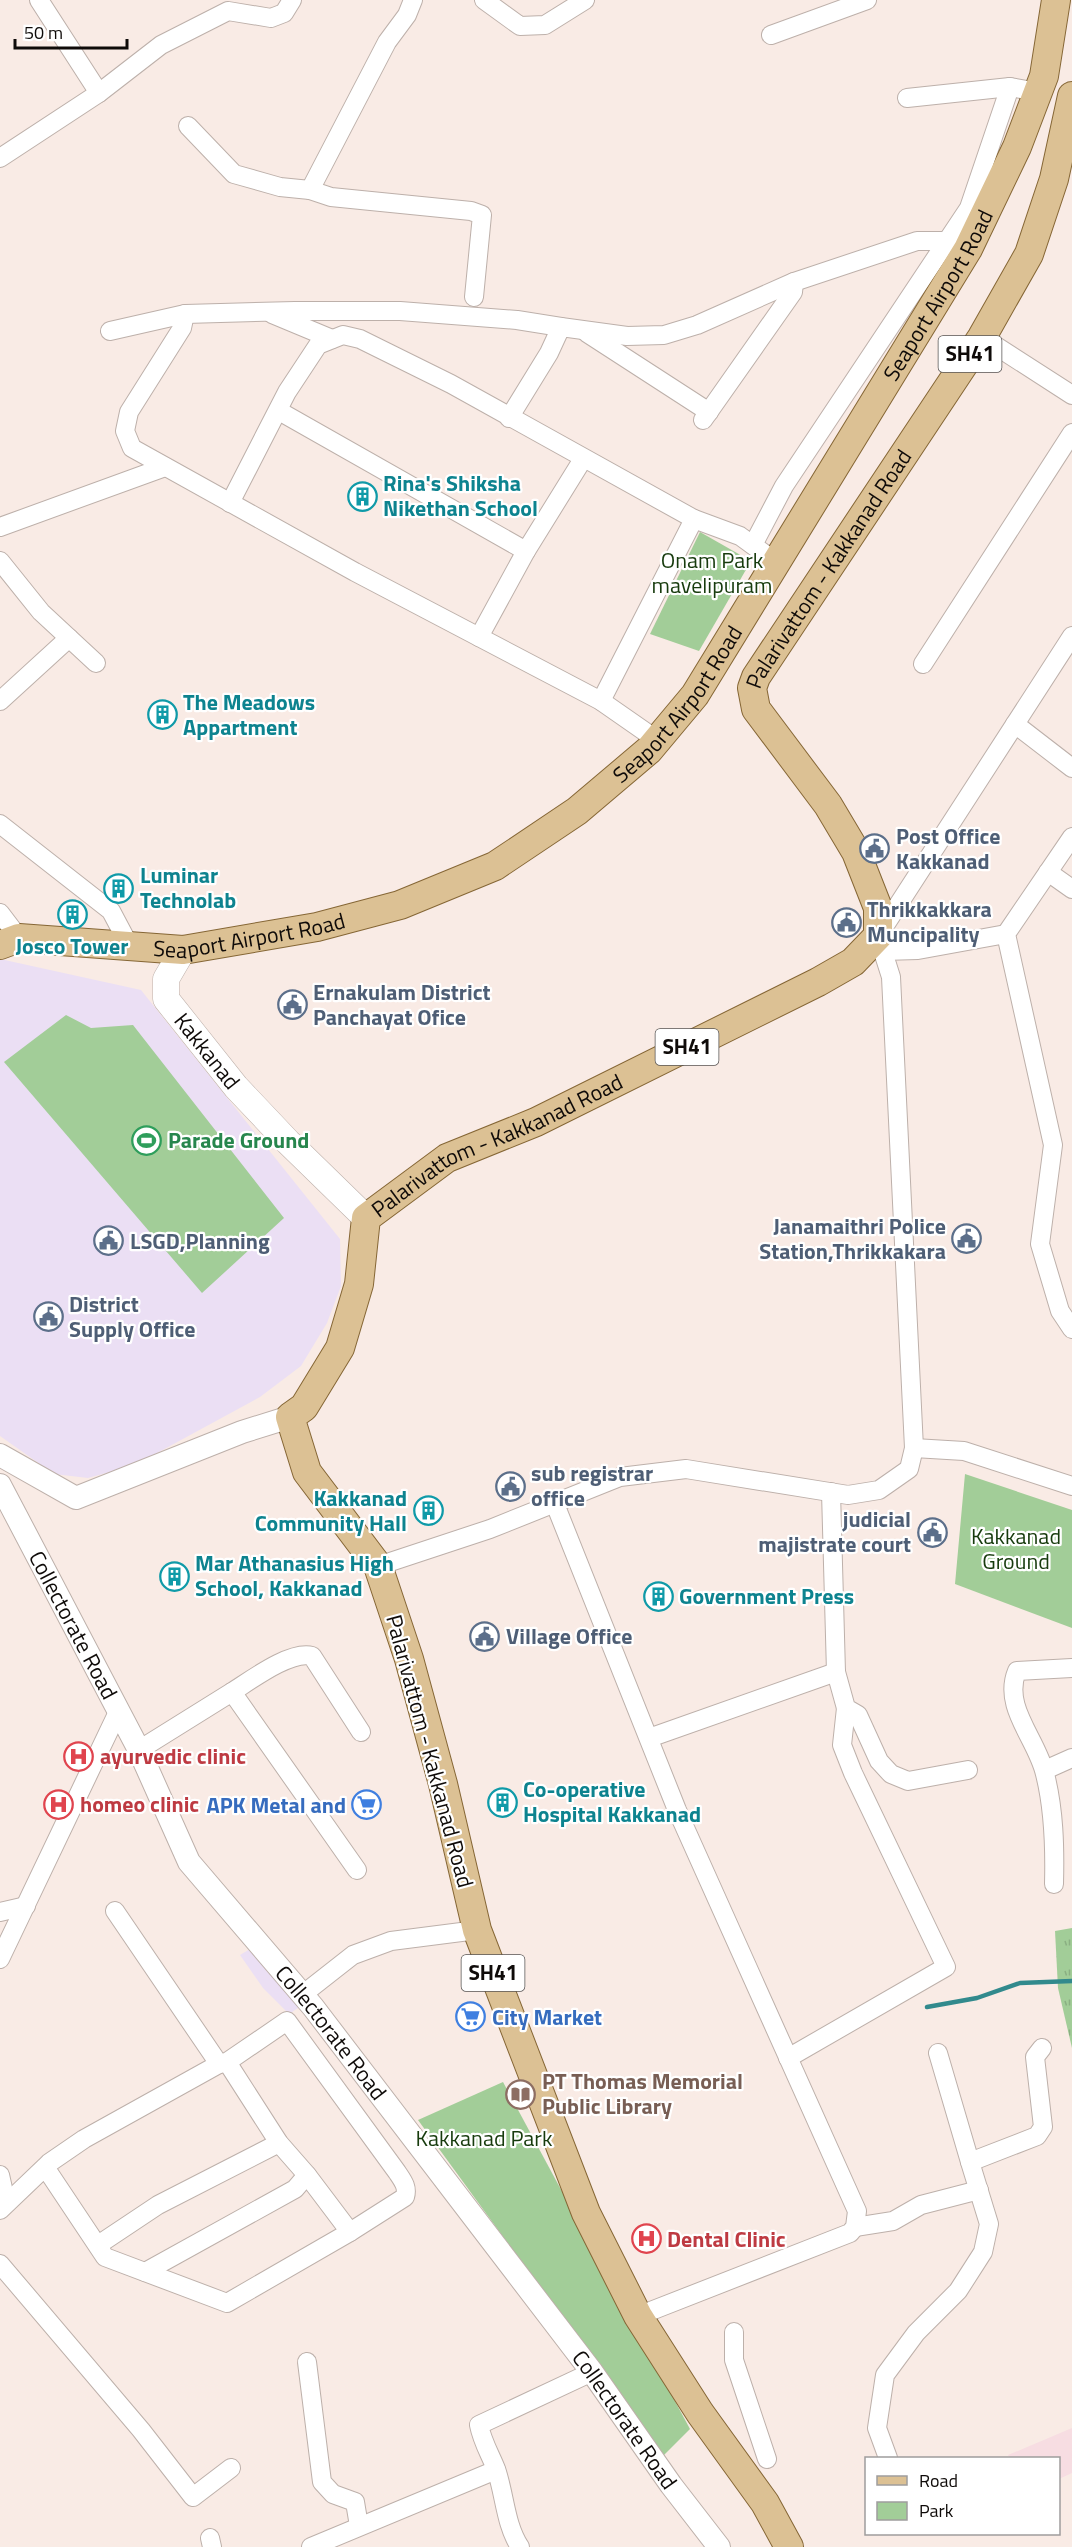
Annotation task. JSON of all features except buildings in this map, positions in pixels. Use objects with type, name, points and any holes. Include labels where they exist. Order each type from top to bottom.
[{"type":"main road","name":"Seaport Airport Road","points":[[6,936],[183,950],[338,922],[400,905],[495,866],[577,811],[657,740],[695,696],[968,249],[1017,147],[1044,76],[1056,0]]},
{"type":"main road","name":"Palarivattom - Kakkanad Road","points":[[789,2547],[765,2503],[764,2461],[700,2413],[638,2316],[586,2213],[477,1930],[443,1784],[409,1659],[378,1566],[307,1472],[290,1417],[304,1407],[340,1348],[359,1284],[366,1218],[447,1158],[537,1122],[818,982],[880,944],[878,908],[856,852],[809,777],[764,723],[753,699],[752,688],[756,676],[814,587],[982,337],[1029,254],[1054,179],[1072,96]]},
{"type":"main road","points":[[776,562],[814,587]]},
{"type":"main road","name":"Kakkanad","points":[[183,950],[166,979],[166,999],[236,1087],[288,1142],[366,1218]]},
{"type":"main road","points":[[765,2503],[773,2547]]},
{"type":"street","points":[[39,0],[99,93]]},
{"type":"street","points":[[0,158],[99,93],[161,45],[228,11],[271,18],[284,13],[292,0]]},
{"type":"street","points":[[310,190],[387,42],[407,15],[413,0]]},
{"type":"street","points":[[484,0],[520,26],[545,25],[585,0]]},
{"type":"street","points":[[771,35],[865,0]]},
{"type":"street","points":[[753,545],[784,486],[969,208],[1010,87]]},
{"type":"street","points":[[907,98],[1010,87],[1038,92]]},
{"type":"street","points":[[188,126],[234,174],[279,187],[310,190],[331,197],[471,211],[482,215],[474,297]]},
{"type":"street","points":[[111,331],[185,314],[400,311],[517,320],[627,336],[664,335],[697,325],[794,282],[917,241],[949,241]]},
{"type":"street","points":[[580,329],[706,416],[793,292],[794,282]]},
{"type":"street","points":[[268,312],[332,339]]},
{"type":"street","points":[[185,314],[182,328],[129,412],[125,431],[132,448],[478,637],[601,701],[657,740]]},
{"type":"street","points":[[509,418],[549,353],[561,327]]},
{"type":"street","points":[[230,503],[287,392],[318,345],[343,335],[360,339],[451,384],[583,459],[597,463],[694,519],[740,536],[776,562]]},
{"type":"street","points":[[982,337],[1072,395]]},
{"type":"street","points":[[279,411],[526,551]]},
{"type":"street","points":[[923,664],[1072,433]]},
{"type":"street","points":[[478,637],[526,551],[583,459]]},
{"type":"street","points":[[0,527],[165,466]]},
{"type":"street","points":[[601,701],[694,519]]},
{"type":"street","points":[[0,561],[41,612],[96,663]]},
{"type":"street","points":[[378,1566],[490,1529],[620,1477],[686,1469],[848,1495],[879,1490],[909,1469],[914,1448],[891,977],[880,944],[1015,724],[1072,636]]},
{"type":"street","points":[[0,701],[69,638]]},
{"type":"street","points":[[1015,724],[1072,768]]},
{"type":"street","points":[[0,824],[111,911],[129,945]]},
{"type":"street","points":[[880,944],[918,950],[1006,934],[1072,837]]},
{"type":"street","points":[[1048,872],[1072,889]]},
{"type":"street","points":[[0,913],[6,936]]},
{"type":"street","points":[[1006,934],[1053,1145],[1040,1244],[1060,1311],[1072,1329]]},
{"type":"street","points":[[0,1455],[76,1498],[242,1432],[290,1417]]},
{"type":"street","points":[[914,1448],[964,1451],[1072,1486]]},
{"type":"street","name":"Collectorate Road","points":[[0,1485],[139,1750],[189,1862],[302,1995],[592,2372],[671,2485],[719,2547]]},
{"type":"street","points":[[788,2058],[946,1967],[853,1773],[842,1745],[846,1708],[836,1672],[831,1492]]},
{"type":"street","points":[[555,1504],[677,1810],[857,2211],[855,2227],[850,2234],[638,2316]]},
{"type":"street","points":[[139,1750],[290,1658],[303,1654],[312,1656],[361,1732]]},
{"type":"street","points":[[1054,1884],[1052,1804],[1045,1770],[1026,1731],[1011,1684],[1017,1671],[1072,1668]]},
{"type":"street","points":[[649,1738],[836,1672]]},
{"type":"street","points":[[232,1692],[357,1870]]},
{"type":"street","points":[[846,1708],[858,1714],[873,1742],[879,1761],[891,1774],[908,1781],[968,1770]]},
{"type":"street","points":[[0,1959],[118,1712]]},
{"type":"street","points":[[1045,1770],[1072,1758]]},
{"type":"street","points":[[0,1912],[26,1906]]},
{"type":"street","points":[[115,1911],[279,2143],[307,2175],[350,2232]]},
{"type":"street","points":[[302,1995],[353,1955],[391,1941],[477,1930]]},
{"type":"street","points":[[3,2206],[45,2167],[84,2139],[223,2063],[287,2021],[406,2185],[406,2195],[350,2232],[227,2303],[105,2257],[45,2167]]},
{"type":"street","points":[[970,2162],[1037,2136],[1043,2127],[1035,2056],[1042,2048]]},
{"type":"street","points":[[888,2457],[877,2428],[885,2376],[916,2333],[958,2291],[983,2252],[989,2224],[938,2053]]},
{"type":"street","points":[[98,2245],[158,2205],[279,2143]]},
{"type":"street","points":[[0,2175],[3,2206]]},
{"type":"street","points":[[145,2272],[295,2189],[307,2175]]},
{"type":"street","points":[[855,2227],[892,2221],[921,2205],[979,2190]]},
{"type":"street","points":[[0,2264],[141,2430],[193,2497],[231,2468]]},
{"type":"street","points":[[734,2332],[734,2360],[764,2461]]},
{"type":"street","points":[[307,2362],[322,2482],[333,2494],[355,2502],[359,2526]]},
{"type":"street","points":[[520,2547],[512,2535],[496,2470],[482,2439],[479,2424],[592,2372]]},
{"type":"street","points":[[311,2547],[496,2470]]},
{"type":"shaded area","points":[[0,959],[141,990],[340,1239],[341,1286],[327,1323],[301,1366],[260,1397],[135,1465],[88,1478],[54,1474],[0,1436]]},
{"type":"shaded area","points":[[255,1946],[304,2004],[289,2014],[263,1988],[240,1955]]},
{"type":"shaded area","points":[[1072,2428],[1072,2473],[1060,2479],[1060,2457],[1009,2457],[1008,2455]]},
{"type":"green space","name":"Onam Park mavelipuram","points":[[700,532],[751,561],[699,651],[650,634]]},
{"type":"green space","name":"Parade Ground","points":[[66,1015],[91,1028],[133,1025],[284,1218],[202,1293],[4,1062]]},
{"type":"green space","name":"Kakkanad Ground","points":[[965,1474],[1072,1510],[1072,1628],[955,1584]]},
{"type":"green space","points":[[1072,1928],[1072,2048],[1058,1988],[1055,1931]]},
{"type":"green space","name":"Kakkanad Park","points":[[503,2082],[690,2429],[663,2456],[418,2120]]},
{"type":"waterway","points":[[927,2007],[977,1998],[1020,1983],[1072,1981]]},
{"type":"place","name":"Rina's Shiksha Nikethan School","points":[[362,496]]},
{"type":"place","name":"The Meadows Appartment","points":[[162,715]]},
{"type":"place","name":"Post Office Kakkanad","points":[[875,849]]},
{"type":"place","name":"Luminar Technolab","points":[[119,888]]},
{"type":"place","name":"Josco Tower","points":[[72,914]]},
{"type":"place","name":"Thrikkakkara Muncipality","points":[[846,922]]},
{"type":"place","name":"Ernakulam District Panchayat Ofice","points":[[292,1005]]},
{"type":"place","name":"Parade Ground","points":[[147,1140]]},
{"type":"place","name":"Janamaithri Police Station,Thrikkakara","points":[[967,1239]]},
{"type":"place","name":"LSGD,Planning","points":[[109,1241]]},
{"type":"place","name":"District Supply Office","points":[[48,1317]]},
{"type":"place","name":"sub registrar office","points":[[510,1486]]},
{"type":"place","name":"Kakkanad Community Hall","points":[[428,1511]]},
{"type":"place","name":"judicial majistrate court","points":[[932,1532]]},
{"type":"place","name":"Mar Athanasius High School, Kakkanad","points":[[174,1576]]},
{"type":"place","name":"Government Press","points":[[658,1596]]},
{"type":"place","name":"Village Office","points":[[485,1636]]},
{"type":"place","name":"ayurvedic clinic","points":[[79,1756]]},
{"type":"place","name":"Co-operative Hospital Kakkanad","points":[[502,1802]]},
{"type":"place","name":"homeo clinic","points":[[59,1804]]},
{"type":"place","name":"APK Metal and","points":[[367,1805]]},
{"type":"place","name":"City Market","points":[[471,2017]]},
{"type":"place","name":"PT Thomas Memorial Public Library","points":[[521,2094]]},
{"type":"place","name":"Dental Clinic","points":[[646,2239]]}]
